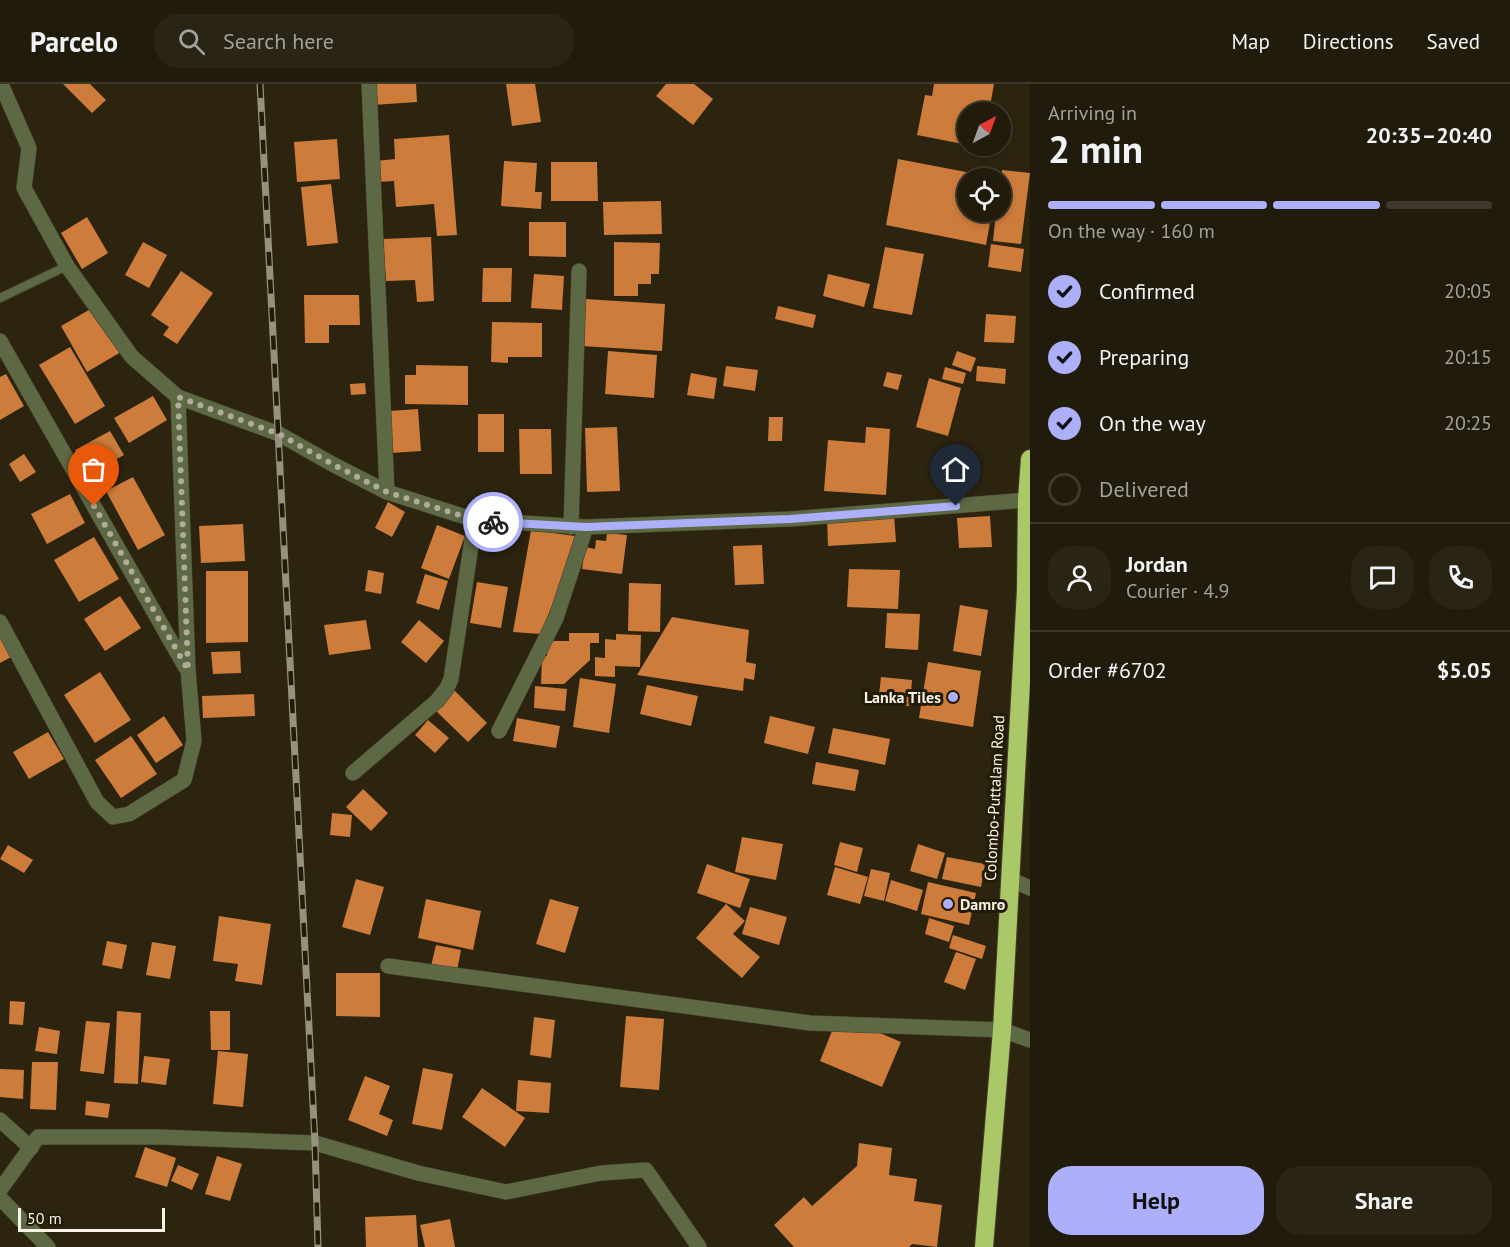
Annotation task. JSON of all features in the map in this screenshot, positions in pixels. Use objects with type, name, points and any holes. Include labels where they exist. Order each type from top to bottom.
[{"type":"highway","name":"Colombo-Puttalam Road","points":[[984,1247],[1002,1030],[1009,879],[1028,591],[1027,500],[1030,459]]},
{"type":"street","points":[[1,84],[29,148],[24,188],[67,266],[132,357],[178,397],[279,434],[387,492],[475,520],[579,527],[790,519],[1027,500]]},
{"type":"street","points":[[369,84],[387,492]]},
{"type":"street","points":[[499,731],[556,618],[579,527],[579,271]]},
{"type":"street","points":[[0,341],[188,670]]},
{"type":"street","points":[[0,622],[97,802],[112,817],[129,814],[184,780],[194,741],[188,670],[178,397]]},
{"type":"street","points":[[352,773],[436,701],[447,688],[451,679],[475,520]]},
{"type":"street","points":[[1009,879],[1030,888]]},
{"type":"street","points":[[388,966],[810,1023],[1002,1030],[1030,1040]]},
{"type":"street","points":[[0,1120],[31,1148]]},
{"type":"street","points":[[0,1190],[39,1137],[159,1137],[315,1143],[418,1173],[506,1192],[601,1173],[646,1170],[699,1247]]},
{"type":"street","points":[[0,1198],[48,1247]]},
{"type":"lane","points":[[0,298],[67,266]]},
{"type":"building","points":[[63,84],[90,84],[106,100],[92,113]]},
{"type":"building","points":[[371,84],[416,84],[417,102],[373,105]]},
{"type":"building","points":[[506,84],[535,84],[541,122],[512,126]]},
{"type":"building","points":[[666,84],[694,84],[713,99],[693,125],[656,96]]},
{"type":"building","points":[[934,84],[994,84],[991,102],[957,102],[957,143],[917,135],[925,95],[932,96]]},
{"type":"building","points":[[449,135],[457,235],[437,236],[434,204],[396,207],[394,181],[377,182],[376,161],[395,159],[394,139]]},
{"type":"building","points":[[337,139],[340,179],[297,182],[294,142]]},
{"type":"building","points":[[898,159],[957,170],[957,222],[990,222],[986,245],[886,225]]},
{"type":"building","points":[[504,161],[537,163],[535,192],[542,192],[541,209],[501,206]]},
{"type":"building","points":[[551,162],[597,162],[598,201],[551,201]]},
{"type":"building","points":[[1011,171],[1030,173],[1021,244],[993,241],[995,222],[1011,222]]},
{"type":"building","points":[[331,184],[338,243],[307,246],[301,187]]},
{"type":"building","points":[[661,201],[662,234],[604,235],[603,202]]},
{"type":"building","points":[[87,217],[108,253],[82,269],[61,233]]},
{"type":"building","points":[[529,222],[566,222],[566,257],[529,256]]},
{"type":"building","points":[[431,237],[434,301],[417,302],[415,280],[386,281],[383,239]]},
{"type":"building","points":[[143,242],[167,255],[149,288],[125,275]]},
{"type":"building","points":[[614,242],[660,243],[659,274],[651,274],[651,284],[638,284],[638,296],[614,296]]},
{"type":"building","points":[[991,244],[1024,249],[1021,272],[988,267]]},
{"type":"building","points":[[885,247],[924,254],[912,315],[873,308]]},
{"type":"building","points":[[483,268],[512,268],[511,302],[482,302]]},
{"type":"building","points":[[181,271],[213,293],[177,344],[163,335],[169,327],[151,315]]},
{"type":"building","points":[[534,274],[564,276],[562,310],[531,308]]},
{"type":"building","points":[[828,274],[870,284],[864,307],[823,296]]},
{"type":"building","points":[[304,295],[359,295],[360,325],[329,325],[329,343],[305,343]]},
{"type":"building","points":[[585,299],[665,304],[662,351],[582,346]]},
{"type":"building","points":[[778,306],[816,315],[813,328],[775,319]]},
{"type":"building","points":[[94,307],[121,352],[87,372],[61,326]]},
{"type":"building","points":[[986,314],[1016,316],[1014,343],[984,342]]},
{"type":"building","points":[[492,322],[542,323],[542,357],[508,357],[508,363],[491,362]]},
{"type":"building","points":[[70,347],[105,406],[75,424],[39,365]]},
{"type":"building","points":[[608,351],[657,355],[654,398],[605,394]]},
{"type":"building","points":[[957,351],[976,358],[971,372],[952,365]]},
{"type":"building","points":[[416,365],[468,366],[468,405],[405,404],[405,375],[416,375]]},
{"type":"building","points":[[726,366],[758,370],[755,391],[723,386]]},
{"type":"building","points":[[977,366],[1006,369],[1005,384],[976,381]]},
{"type":"building","points":[[945,367],[966,373],[963,384],[942,379]]},
{"type":"building","points":[[887,372],[902,375],[898,390],[883,386]]},
{"type":"building","points":[[691,373],[717,378],[714,399],[687,395]]},
{"type":"building","points":[[6,374],[24,406],[0,420],[0,377]]},
{"type":"building","points":[[929,378],[961,388],[948,436],[916,427]]},
{"type":"building","points":[[365,383],[366,394],[351,395],[350,384]]},
{"type":"building","points":[[153,396],[167,420],[129,443],[114,418]]},
{"type":"building","points":[[418,409],[421,451],[391,453],[389,411]]},
{"type":"building","points":[[478,414],[504,414],[504,452],[478,452]]},
{"type":"building","points":[[769,417],[783,417],[782,441],[768,441]]},
{"type":"building","points":[[617,427],[620,491],[587,492],[585,428]]},
{"type":"building","points":[[866,427],[890,429],[886,495],[824,491],[828,440],[865,443]]},
{"type":"building","points":[[519,429],[551,429],[552,474],[520,474]]},
{"type":"building","points":[[110,431],[124,455],[89,474],[75,450]]},
{"type":"building","points":[[24,454],[36,472],[20,482],[9,464]]},
{"type":"building","points":[[133,477],[165,535],[138,550],[106,491]]},
{"type":"building","points":[[70,494],[85,523],[47,544],[31,514]]},
{"type":"building","points":[[388,502],[405,512],[392,537],[375,528]]},
{"type":"building","points":[[894,515],[896,542],[828,546],[827,518]]},
{"type":"building","points":[[990,516],[992,547],[959,548],[957,518]]},
{"type":"building","points":[[243,524],[245,561],[201,563],[199,526]]},
{"type":"building","points":[[437,525],[465,536],[449,579],[421,568]]},
{"type":"building","points":[[531,530],[575,536],[556,597],[540,634],[513,632]]},
{"type":"building","points":[[607,533],[627,535],[622,574],[582,569],[585,547],[595,549],[596,540],[606,541]]},
{"type":"building","points":[[94,537],[119,579],[79,602],[54,560]]},
{"type":"building","points":[[762,545],[764,584],[735,585],[733,546]]},
{"type":"building","points":[[849,569],[900,570],[898,609],[847,607]]},
{"type":"building","points":[[368,570],[384,573],[381,594],[365,591]]},
{"type":"building","points":[[206,571],[248,571],[248,642],[206,643]]},
{"type":"building","points":[[425,574],[448,581],[439,610],[416,603]]},
{"type":"building","points":[[477,582],[508,587],[501,628],[470,623]]},
{"type":"building","points":[[629,583],[661,584],[660,632],[628,631]]},
{"type":"building","points":[[120,596],[141,628],[105,651],[84,619]]},
{"type":"building","points":[[960,605],[988,610],[981,656],[953,651]]},
{"type":"building","points":[[887,613],[920,614],[918,650],[885,648]]},
{"type":"building","points":[[672,617],[749,630],[746,662],[756,664],[754,680],[744,678],[743,691],[637,675]]},
{"type":"building","points":[[366,620],[371,649],[329,655],[324,625]]},
{"type":"building","points":[[419,620],[444,641],[426,663],[401,642]]},
{"type":"building","points":[[0,633],[13,656],[0,663]]},
{"type":"building","points":[[569,633],[599,633],[599,643],[590,643],[590,660],[564,684],[541,684],[542,656],[547,656],[548,641],[569,641]]},
{"type":"building","points":[[616,634],[641,635],[640,667],[615,666],[615,677],[595,676],[595,657],[605,658],[605,639],[616,640]]},
{"type":"building","points":[[240,651],[241,673],[213,674],[211,652]]},
{"type":"building","points":[[928,662],[981,671],[973,727],[919,718]]},
{"type":"building","points":[[100,672],[131,720],[95,743],[64,695]]},
{"type":"building","points":[[881,677],[912,680],[910,706],[878,703]]},
{"type":"building","points":[[580,678],[616,684],[609,733],[573,727]]},
{"type":"building","points":[[647,685],[698,696],[691,726],[640,714]]},
{"type":"building","points":[[535,686],[567,689],[565,711],[534,708]]},
{"type":"building","points":[[454,690],[487,723],[468,742],[435,710]]},
{"type":"building","points":[[254,694],[255,716],[203,718],[202,696]]},
{"type":"building","points":[[164,716],[183,745],[156,763],[137,735]]},
{"type":"building","points":[[770,716],[815,727],[808,754],[764,743]]},
{"type":"building","points":[[517,718],[560,726],[556,748],[513,741]]},
{"type":"building","points":[[428,720],[449,738],[435,753],[415,735]]},
{"type":"building","points":[[833,728],[890,739],[885,765],[828,753]]},
{"type":"building","points":[[48,732],[64,759],[29,779],[13,752]]},
{"type":"building","points":[[131,736],[157,774],[121,798],[95,760]]},
{"type":"building","points":[[816,762],[859,770],[855,791],[812,784]]},
{"type":"building","points":[[363,789],[388,813],[371,831],[346,807]]},
{"type":"building","points":[[332,813],[352,815],[350,837],[330,835]]},
{"type":"building","points":[[742,837],[783,844],[776,880],[735,872]]},
{"type":"building","points":[[840,842],[863,848],[857,872],[834,865]]},
{"type":"building","points":[[918,844],[945,853],[937,879],[910,871]]},
{"type":"building","points":[[8,845],[33,860],[24,873],[0,859]]},
{"type":"building","points":[[947,857],[985,864],[981,887],[942,879]]},
{"type":"building","points":[[707,864],[750,879],[740,908],[697,893]]},
{"type":"building","points":[[835,867],[868,877],[860,904],[827,895]]},
{"type":"building","points":[[871,869],[890,873],[884,901],[864,896]]},
{"type":"building","points":[[356,879],[384,887],[370,935],[342,927]]},
{"type":"building","points":[[891,880],[923,890],[917,911],[885,901]]},
{"type":"building","name":"Damro","points":[[928,882],[976,893],[969,925],[921,914]]},
{"type":"building","points":[[426,899],[481,911],[473,950],[418,938]]},
{"type":"building","points":[[550,899],[579,907],[565,953],[536,944]]},
{"type":"building","points":[[726,904],[745,921],[733,934],[760,957],[742,978],[696,938]]},
{"type":"building","points":[[750,907],[787,917],[779,945],[742,934]]},
{"type":"building","points":[[219,916],[271,924],[262,985],[235,981],[238,964],[213,961]]},
{"type":"building","points":[[929,918],[954,926],[949,942],[925,934]]},
{"type":"building","points":[[953,935],[986,946],[982,959],[949,948]]},
{"type":"building","points":[[107,941],[127,945],[122,969],[102,965]]},
{"type":"building","points":[[152,942],[176,946],[170,979],[146,975]]},
{"type":"building","points":[[436,945],[461,950],[457,971],[431,966]]},
{"type":"building","points":[[956,952],[976,959],[965,990],[944,982]]},
{"type":"building","points":[[336,973],[380,973],[380,1017],[336,1016]]},
{"type":"building","points":[[10,1001],[25,1002],[23,1025],[9,1024]]},
{"type":"building","points":[[117,1011],[141,1013],[138,1084],[114,1083]]},
{"type":"building","points":[[210,1011],[230,1011],[230,1050],[211,1050]]},
{"type":"building","points":[[626,1016],[664,1019],[659,1090],[620,1087]]},
{"type":"building","points":[[534,1017],[555,1020],[551,1058],[530,1055]]},
{"type":"building","points":[[86,1021],[110,1023],[104,1074],[80,1071]]},
{"type":"building","points":[[39,1027],[60,1031],[57,1054],[35,1051]]},
{"type":"building","points":[[832,1031],[880,1033],[901,1042],[882,1087],[820,1061]]},
{"type":"building","points":[[218,1051],[248,1054],[243,1107],[213,1104]]},
{"type":"building","points":[[144,1056],[170,1059],[166,1085],[141,1082]]},
{"type":"building","points":[[32,1062],[58,1062],[56,1110],[30,1109]]},
{"type":"building","points":[[423,1068],[453,1074],[442,1130],[412,1124]]},
{"type":"building","points":[[0,1069],[24,1070],[23,1099],[0,1097]]},
{"type":"building","points":[[365,1076],[390,1086],[379,1114],[393,1120],[387,1136],[348,1120]]},
{"type":"building","points":[[518,1080],[551,1083],[549,1113],[516,1111]]},
{"type":"building","points":[[482,1088],[525,1118],[505,1147],[462,1117]]},
{"type":"building","points":[[86,1101],[110,1104],[108,1118],[85,1115]]},
{"type":"building","points":[[859,1143],[892,1148],[889,1175],[917,1179],[914,1201],[942,1205],[937,1247],[912,1244],[909,1247],[794,1247],[774,1225],[804,1197],[812,1206],[857,1166]]},
{"type":"building","points":[[145,1147],[176,1158],[167,1187],[135,1177]]},
{"type":"building","points":[[217,1156],[242,1164],[230,1201],[205,1194]]},
{"type":"building","points":[[178,1165],[199,1174],[192,1190],[171,1181]]},
{"type":"building","points":[[416,1215],[418,1247],[366,1247],[365,1217]]},
{"type":"building","points":[[450,1219],[455,1247],[425,1247],[420,1225]]},
{"type":"railway","points":[[260,84],[315,1143],[318,1247]]},
{"type":"way so far","points":[[94,506],[188,670],[178,397],[279,434],[387,492],[475,520],[493,522]]},
{"type":"place","name":"Lanka Tiles","points":[[953,697]]},
{"type":"place","name":"Damro","points":[[948,904]]},
{"type":"route","points":[[493,522],[586,527],[790,519],[956,506]]}]
